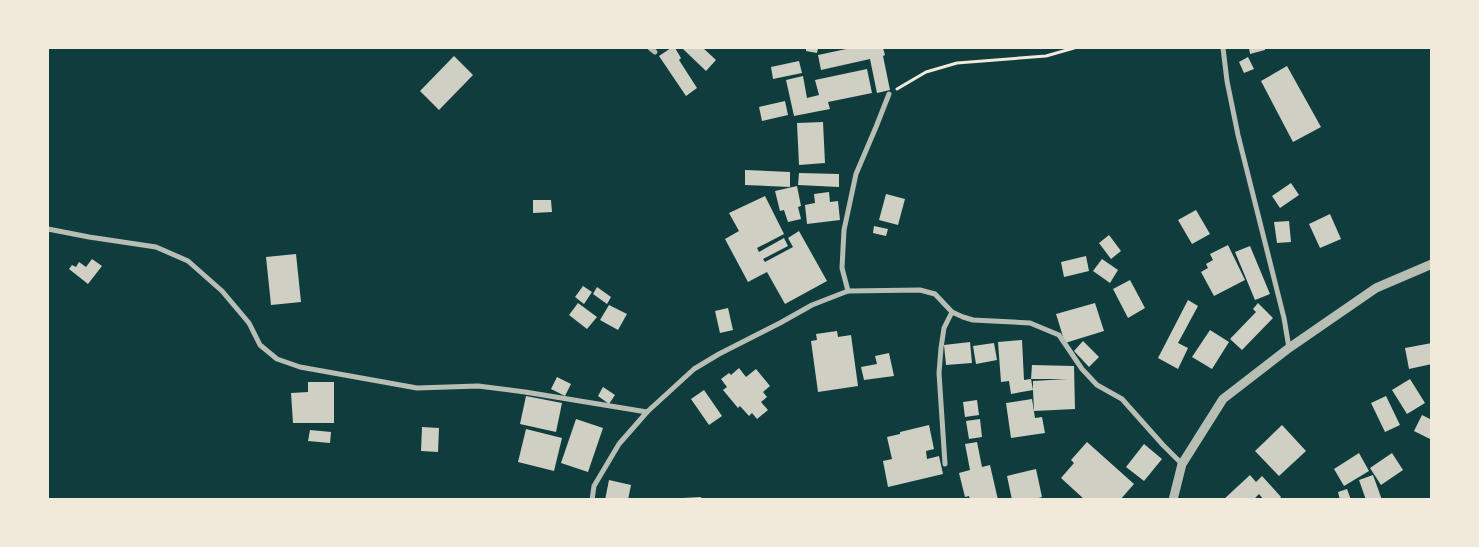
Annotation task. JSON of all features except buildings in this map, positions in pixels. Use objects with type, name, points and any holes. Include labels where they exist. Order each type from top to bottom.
[{"type":"street","points":[[650,48],[655,52]]},
{"type":"street","points":[[1223,48],[1227,81],[1238,135],[1284,318],[1289,348]]},
{"type":"street","points":[[848,291],[842,268],[844,230],[856,174],[889,94]]},
{"type":"street","points":[[48,229],[156,247],[188,260],[222,291],[249,323],[260,345],[277,359],[300,367],[417,388],[478,386],[647,412]]},
{"type":"street","points":[[1173,500],[1182,464],[1223,399],[1289,348],[1376,288],[1432,264]]},
{"type":"street","points":[[592,500],[594,486],[619,444],[647,412],[694,370],[719,354],[812,305],[848,291],[920,290],[935,294],[952,312],[963,317],[973,320],[1030,323],[1059,335],[1082,369],[1097,386],[1122,399],[1182,464]]},
{"type":"street","points":[[945,464],[939,373],[944,328],[952,312]]},
{"type":"path","points":[[889,94],[926,72],[957,64],[1046,56],[1074,48]]}]
